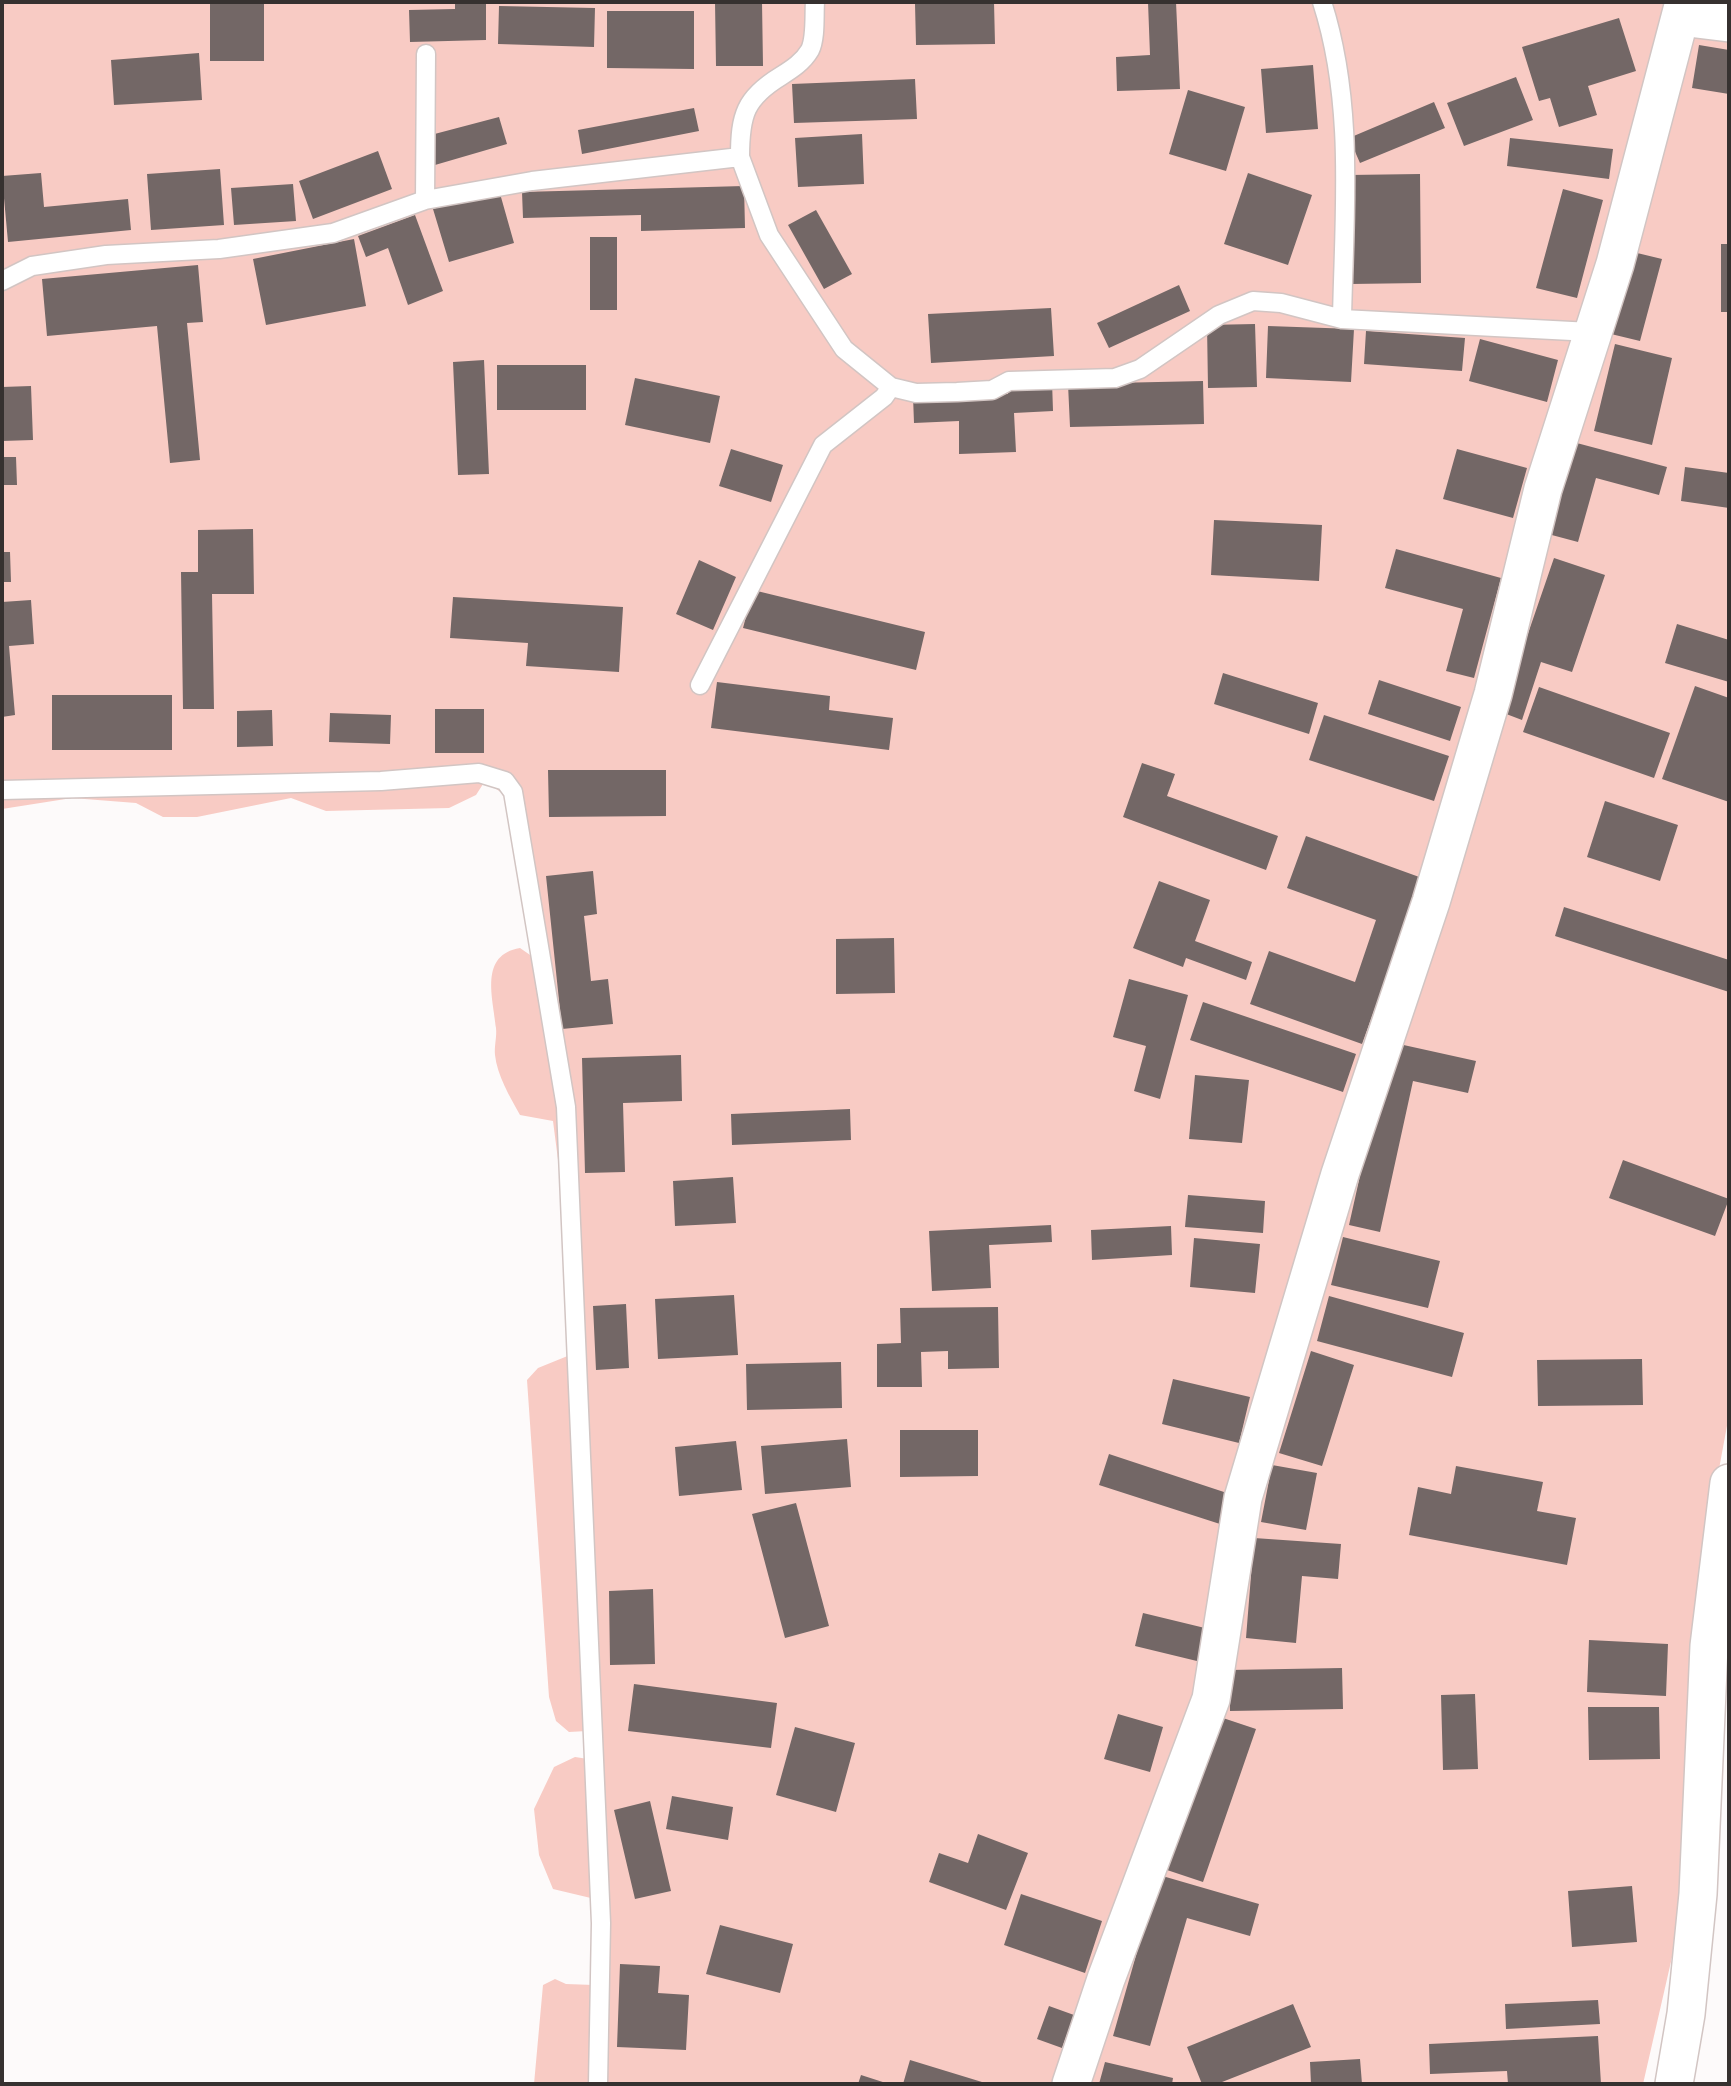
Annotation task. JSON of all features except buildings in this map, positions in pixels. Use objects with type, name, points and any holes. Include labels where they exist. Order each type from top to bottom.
[{"type":"street","points":[[1071,2084],[1106,1979],[1211,1699],[1243,1498],[1340,1174],[1431,902],[1489,707],[1543,489],[1591,332],[1615,264],[1682,9],[1729,23]]},
{"type":"street","points":[[1674,2084],[1686,2014],[1698,1894],[1709,1646],[1729,1483]]},
{"type":"lane","points":[[816,2],[811,49],[795,68],[763,87],[747,106],[740,125],[740,157],[769,235],[844,349],[891,387],[916,393],[957,392],[992,390],[1009,381],[1115,378],[1140,369],[1219,315],[1253,301],[1281,303],[1342,319],[1591,332]]},
{"type":"lane","points":[[1322,2],[1336,45],[1343,107],[1342,319]]},
{"type":"lane","points":[[425,200],[426,54]]},
{"type":"lane","points":[[2,281],[32,266],[94,257],[219,249],[333,233],[425,200],[532,181],[740,157]]},
{"type":"lane","points":[[700,685],[823,445],[884,397],[891,387]]},
{"type":"lane","points":[[2,790],[381,780],[479,773],[505,780],[513,792],[566,1107],[601,1923],[598,2084]]},
{"type":"shaded area","points":[[2,2],[1729,2],[1729,1415],[1714,1496],[1686,1896],[1643,2084],[534,2084],[543,1985],[555,1979],[566,1984],[594,1985],[595,1899],[553,1889],[539,1855],[534,1809],[554,1767],[575,1757],[588,1759],[587,1731],[569,1732],[556,1721],[549,1697],[527,1380],[538,1368],[570,1355],[562,1191],[553,1121],[520,1115],[501,1078],[495,1055],[496,1031],[491,991],[494,968],[507,952],[520,948],[533,957],[509,798],[485,781],[476,795],[449,808],[326,811],[291,798],[197,817],[163,817],[136,803],[72,798],[2,809]]}]
